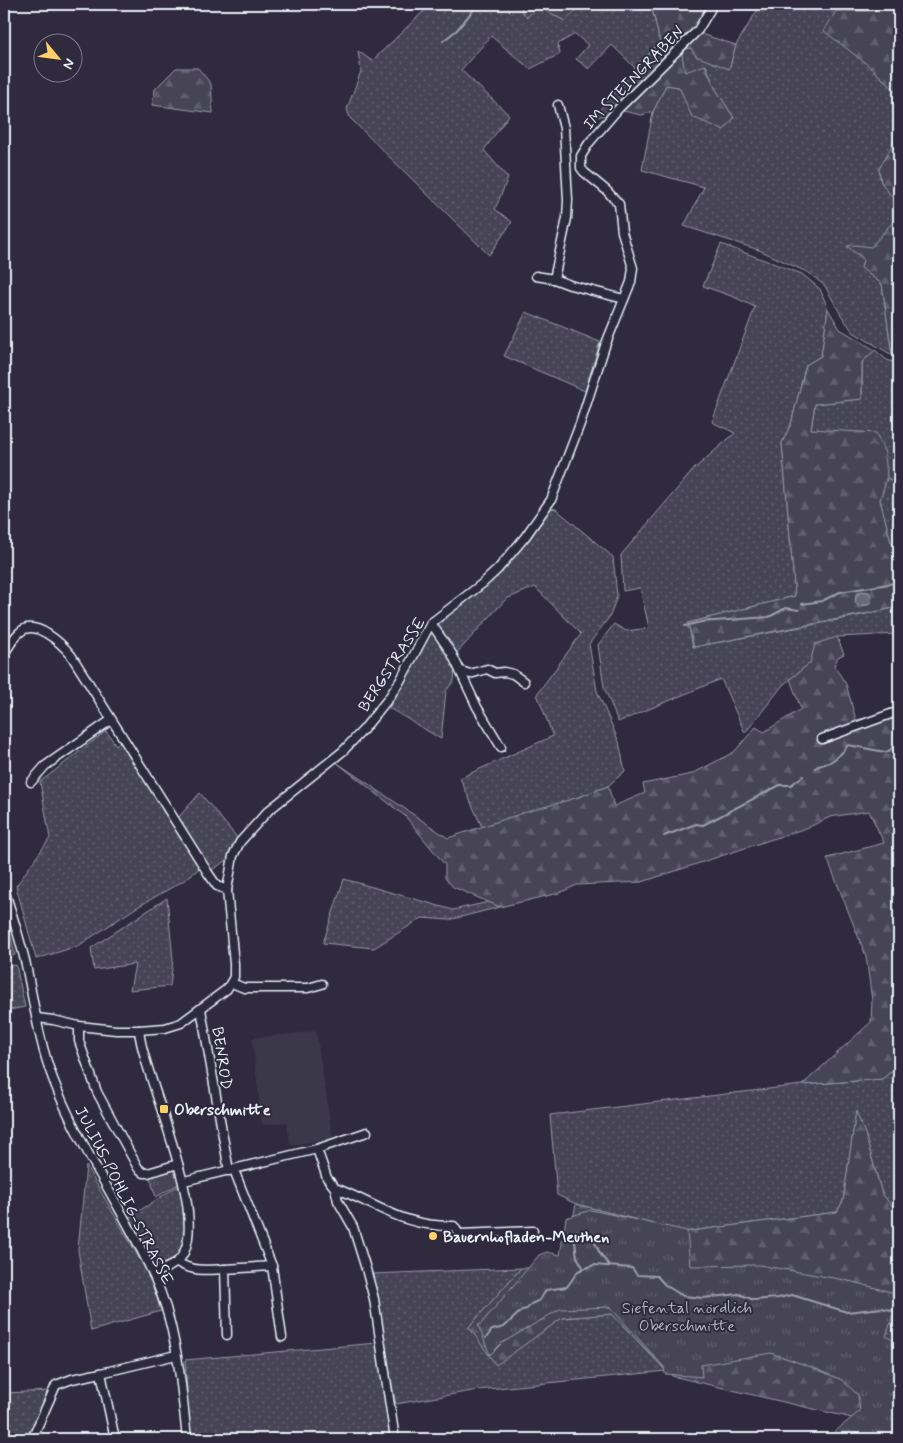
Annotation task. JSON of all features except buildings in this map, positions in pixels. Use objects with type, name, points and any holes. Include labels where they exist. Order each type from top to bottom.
[{"type":"street","name":"IM STEINGRABEN","points":[[621,214],[620,204],[616,198],[591,179],[581,168],[581,156],[589,143],[619,108],[698,30],[712,4]]},
{"type":"street","points":[[554,279],[568,200],[564,128],[558,105]]},
{"type":"street","name":"BERGSTRASSE","points":[[232,983],[234,964],[227,890],[233,856],[240,842],[268,810],[343,751],[375,716],[400,681],[431,623],[498,569],[525,537],[552,500],[580,424],[605,346],[631,282],[634,268],[623,236],[621,214]]},
{"type":"street","points":[[536,276],[554,279],[624,299]]},
{"type":"street","points":[[431,623],[452,654],[477,707],[501,747]]},
{"type":"street","points":[[4,654],[20,631],[27,628],[42,630],[71,655],[212,879],[217,886],[227,890]]},
{"type":"street","points":[[461,671],[470,674],[487,669],[495,673],[513,674],[524,682]]},
{"type":"street","points":[[822,739],[899,711]]},
{"type":"street","points":[[31,782],[45,766],[111,720]]},
{"type":"street","name":"JULIUS-POHLIG-STRASSE","points":[[4,889],[26,966],[44,1054],[53,1080],[153,1274],[171,1324],[187,1439]]},
{"type":"street","points":[[37,1018],[79,1026],[139,1030],[174,1026],[201,1009],[232,983],[244,988],[308,988],[322,984]]},
{"type":"street","name":"BENROD","points":[[201,1009],[231,1170]]},
{"type":"street","points":[[79,1026],[79,1041],[97,1092],[138,1168],[144,1173],[148,1173],[178,1164]]},
{"type":"street","points":[[139,1030],[184,1181],[190,1222],[184,1253],[177,1262],[153,1274]]},
{"type":"street","points":[[184,1181],[317,1149],[367,1132]]},
{"type":"street","points":[[317,1149],[327,1178],[335,1188],[338,1201],[353,1227],[366,1269],[374,1299],[395,1439]]},
{"type":"street","points":[[231,1170],[272,1266],[282,1337]]},
{"type":"street","points":[[335,1188],[405,1220],[423,1225],[454,1226],[459,1234],[533,1231]]},
{"type":"street","points":[[177,1262],[186,1268],[201,1270],[272,1266]]},
{"type":"street","points":[[225,1269],[227,1335]]},
{"type":"street","points":[[32,1439],[56,1385],[72,1379],[102,1374],[176,1354]]},
{"type":"street","points":[[102,1374],[114,1439]]},
{"type":"shaded area","points":[[316,1031],[333,1139],[290,1145],[287,1122],[262,1125],[252,1038]]},
{"type":"green space","points":[[431,4],[525,4],[521,10],[538,6],[565,21],[583,4],[651,4],[660,42],[635,68],[612,45],[589,69],[576,59],[588,45],[575,34],[558,44],[560,54],[530,69],[491,36],[461,70],[509,115],[484,150],[508,178],[495,209],[512,222],[489,255],[350,118],[347,109],[361,71],[358,51],[372,61]]},
{"type":"green space","points":[[525,4],[583,4],[565,21],[538,6],[527,17],[521,10]]},
{"type":"green space","points":[[651,4],[706,4],[702,16],[694,28],[704,35],[736,45],[729,69],[696,56],[691,48],[681,50],[685,72],[705,65],[715,88],[734,118],[724,130],[692,117],[679,87],[666,85],[653,112],[641,115],[623,111],[592,118],[660,42]]},
{"type":"green space","points":[[760,4],[873,4],[877,11],[868,65],[899,94],[899,133],[879,169],[881,182],[899,207],[899,215],[871,248],[856,245],[863,259],[866,272],[882,284],[892,355],[853,332],[825,286],[809,273],[759,250],[684,226],[704,187],[642,170],[653,112],[666,85],[679,87],[734,118],[715,88],[706,65],[685,73],[681,50],[691,48],[729,69],[736,45]]},
{"type":"green space","points":[[873,4],[899,4],[899,94],[868,65],[824,31],[836,11],[876,11]]},
{"type":"green space","points":[[176,68],[198,68],[211,84],[213,113],[152,105],[155,89]]},
{"type":"green space","points":[[899,133],[899,207],[881,182],[879,169]]},
{"type":"green space","points":[[899,215],[899,357],[892,355],[882,284],[861,268],[863,259],[847,246],[871,247]]},
{"type":"green space","points":[[721,244],[802,274],[820,289],[828,309],[821,356],[806,365],[791,424],[782,443],[795,596],[688,623],[693,647],[899,607],[899,634],[837,637],[783,685],[745,733],[721,679],[618,722],[604,687],[598,645],[614,624],[626,631],[649,628],[640,588],[623,591],[621,555],[695,468],[735,433],[712,422],[755,307],[703,286]]},
{"type":"green space","points":[[828,309],[840,329],[875,350],[862,362],[862,399],[815,404],[811,429],[876,433],[885,453],[887,478],[880,500],[891,542],[899,553],[899,607],[694,647],[688,623],[795,596],[782,443],[791,424],[806,365],[821,356]]},
{"type":"green space","points":[[526,312],[600,342],[585,391],[504,356]]},
{"type":"green space","points":[[875,350],[887,360],[899,364],[899,479],[888,479],[899,483],[899,553],[891,542],[880,500],[887,478],[811,429],[815,404],[862,399],[862,362]]},
{"type":"green space","points":[[551,508],[556,509],[613,557],[617,596],[610,616],[589,644],[597,691],[619,742],[625,771],[608,786],[482,827],[460,778],[553,736],[537,694],[581,634],[535,587],[506,599],[455,655],[445,640],[439,623],[485,586],[509,562]]},
{"type":"green space","points":[[430,633],[435,634],[455,667],[454,681],[446,691],[441,739],[389,708]]},
{"type":"green space","points":[[837,637],[844,654],[838,657],[834,666],[846,684],[856,720],[899,711],[899,1065],[882,1079],[802,1085],[871,1022],[872,1001],[866,956],[827,858],[884,843],[869,811],[830,817],[809,827],[642,882],[577,885],[559,893],[500,907],[453,887],[445,878],[445,865],[405,816],[336,762],[448,838],[608,786],[614,806],[645,793],[643,784],[692,774],[734,752],[756,727],[764,732],[801,709],[790,679],[810,663],[815,644]]},
{"type":"green space","points":[[106,731],[116,745],[118,743],[123,744],[200,868],[183,881],[134,909],[78,946],[36,959],[16,886],[50,838],[40,782]]},
{"type":"green space","points":[[200,793],[239,840],[229,859],[210,871],[178,818]]},
{"type":"green space","points":[[344,879],[453,910],[489,902],[500,907],[449,920],[422,918],[374,948],[323,943]]},
{"type":"green space","points":[[167,898],[173,960],[170,986],[130,990],[135,964],[94,970],[91,948]]},
{"type":"green space","points":[[4,905],[15,955],[4,958]]},
{"type":"green space","points":[[16,965],[25,1007],[4,1011],[4,967]]},
{"type":"green space","points":[[899,1065],[899,1215],[882,1194],[865,1134],[856,1112],[843,1201],[837,1212],[683,1232],[576,1204],[557,1195],[550,1115],[802,1085],[882,1079]]},
{"type":"green space","name":"Siefental nördlich Oberschmitte","points":[[856,1111],[865,1134],[882,1194],[899,1214],[899,1325],[893,1334],[899,1338],[899,1439],[852,1418],[672,1376],[612,1314],[562,1318],[496,1365],[469,1327],[521,1268],[563,1268],[576,1204],[683,1232],[837,1212],[843,1201]]},
{"type":"green space","points":[[86,1166],[149,1275],[161,1311],[91,1331],[78,1250]]},
{"type":"green space","points":[[172,1169],[177,1171],[180,1183],[156,1197],[149,1175]]},
{"type":"green space","points":[[181,1184],[185,1227],[180,1254],[160,1266],[152,1263],[128,1218]]},
{"type":"green space","name":"Siefental nördlich Oberschmitte","points":[[591,1210],[687,1231],[690,1266],[759,1265],[845,1280],[899,1294],[899,1311],[895,1311],[886,1336],[899,1344],[899,1439],[826,1439],[860,1411],[858,1395],[842,1380],[771,1353],[701,1365],[702,1377],[665,1374],[664,1367],[610,1307],[560,1309],[502,1343],[490,1355],[478,1325],[481,1324],[539,1255],[547,1252],[560,1255],[566,1218]]},
{"type":"green space","points":[[521,1268],[469,1327],[496,1364],[562,1318],[612,1314],[666,1371],[478,1390],[396,1404],[383,1342],[372,1274]]},
{"type":"green space","points":[[377,1343],[390,1439],[190,1439],[185,1360]]},
{"type":"green space","points":[[49,1391],[26,1439],[4,1439],[4,1393]]},
{"type":"water","points":[[862,591],[869,592],[872,600],[868,605],[859,606],[855,603],[856,594]]},
{"type":"waterway","points":[[443,41],[457,30],[478,4]]},
{"type":"waterway","points":[[802,604],[822,601],[840,592],[895,583],[899,585]]},
{"type":"waterway","points":[[685,626],[701,622],[769,617],[786,608],[799,610]]},
{"type":"waterway","points":[[815,768],[833,760],[848,745],[885,752],[899,745]]},
{"type":"waterway","points":[[664,836],[696,824],[703,825],[780,785],[791,785],[803,776]]},
{"type":"waterway","points":[[593,1234],[599,1251],[610,1266]]},
{"type":"waterway","points":[[575,1242],[577,1257],[584,1269]]},
{"type":"waterway","points":[[486,1338],[492,1330],[504,1327],[522,1310],[527,1309],[531,1304],[540,1300],[546,1290],[567,1287],[578,1271],[594,1265],[632,1268],[637,1275],[657,1276],[665,1285],[683,1296],[703,1298],[739,1294],[754,1300],[792,1295],[847,1312],[882,1308],[899,1312]]},
{"type":"place","name":"Oberschmitte","points":[[164,1109]]},
{"type":"place","name":"Bauernhofladen-Meuthen","points":[[433,1236]]}]
